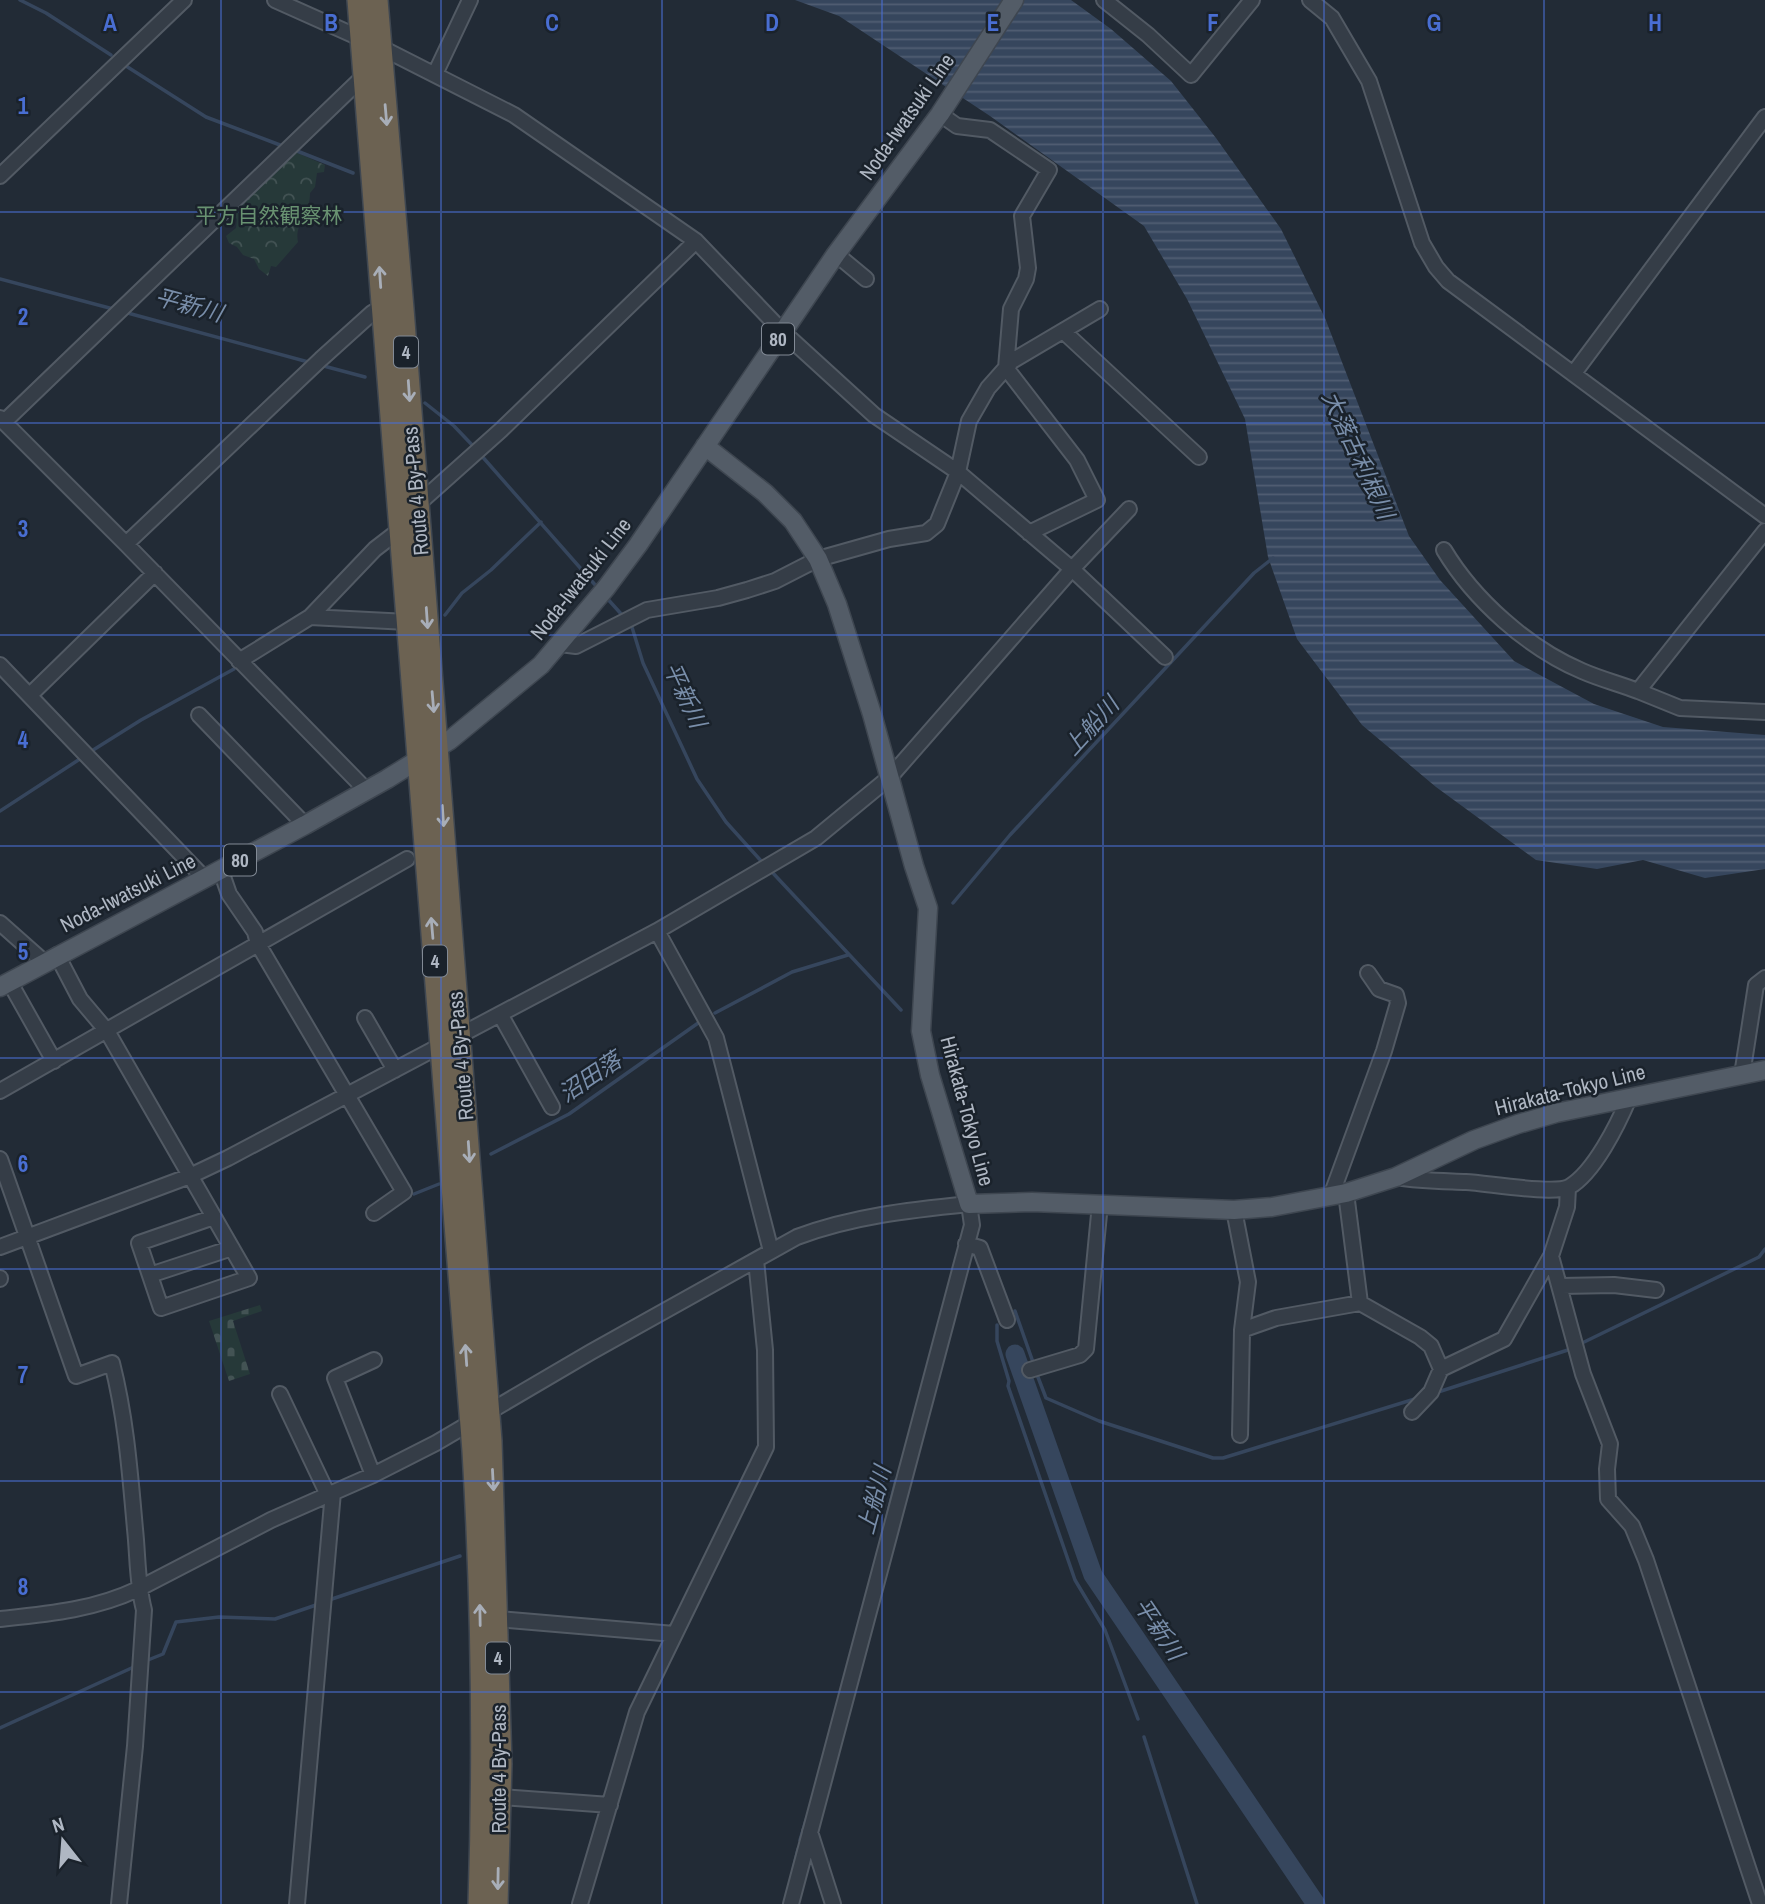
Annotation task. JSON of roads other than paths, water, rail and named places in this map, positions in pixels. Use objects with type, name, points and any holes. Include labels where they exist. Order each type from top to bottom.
[{"type":"highway","name":"Route 4 By-Pass","points":[[358,0],[371,43],[417,505],[428,754],[498,1619],[498,1904]]},
{"type":"highway","name":"Route 4 By-Pass","points":[[376,0],[365,75],[408,622],[428,754]]},
{"type":"highway","name":"Route 4 By-Pass","points":[[479,1904],[482,1751],[478,1531],[480,1417]]},
{"type":"main road","name":"Noda-Iwatsuki Line","points":[[5,984],[367,791],[428,754],[497,703],[541,665],[602,594],[836,254],[940,114],[1014,0]]},
{"type":"main road","name":"Hirakata-Tokyo Line","points":[[705,446],[765,494],[793,521],[818,559],[837,604],[872,713],[930,915],[921,1031],[930,1075],[969,1204],[1032,1202],[1234,1210],[1272,1207],[1338,1195],[1396,1177],[1474,1140],[1518,1124],[1765,1070]]},
{"type":"street","points":[[0,176],[184,0]]},
{"type":"street","points":[[275,0],[371,43],[514,115],[696,241],[783,332],[874,415],[958,472],[1072,569],[1165,657]]},
{"type":"street","points":[[435,74],[470,0]]},
{"type":"street","points":[[1104,0],[1148,35],[1191,75],[1252,0]]},
{"type":"street","points":[[1311,0],[1332,18],[1369,81],[1422,243],[1448,281],[1765,516]]},
{"type":"street","points":[[365,75],[2,420],[367,791]]},
{"type":"street","points":[[940,114],[957,126],[990,130],[1049,170],[1021,216],[1028,268],[1026,279],[1011,309],[1006,368],[1077,460],[1097,500],[1029,533]]},
{"type":"street","points":[[1574,373],[1765,117]]},
{"type":"street","points":[[417,505],[501,430],[696,241]]},
{"type":"street","points":[[836,254],[866,279]]},
{"type":"street","points":[[126,544],[315,364],[382,307]]},
{"type":"street","points":[[561,644],[576,646],[647,610],[718,598],[747,590],[775,581],[818,559],[889,539],[926,533],[937,524],[958,472],[969,421],[987,391],[1012,361],[1100,309]]},
{"type":"street","points":[[1063,331],[1199,457]]},
{"type":"street","points":[[0,1247],[190,1176],[657,931],[816,838],[890,777],[1072,569],[1129,509]]},
{"type":"street","points":[[239,661],[315,617],[375,549],[401,529]]},
{"type":"street","points":[[1639,691],[1765,531]]},
{"type":"street","points":[[1444,550],[1476,593],[1520,633],[1581,671],[1680,708],[1765,712]]},
{"type":"street","points":[[30,695],[155,573]]},
{"type":"street","points":[[315,617],[408,622]]},
{"type":"street","points":[[0,665],[86,754],[213,875],[255,932],[258,944],[404,1192],[374,1213]]},
{"type":"street","points":[[199,715],[305,825]]},
{"type":"street","points":[[0,1091],[407,859]]},
{"type":"street","points":[[0,923],[51,959],[107,1031],[190,1176],[214,1217],[232,1248],[249,1278],[161,1308],[139,1243],[214,1217]]},
{"type":"street","points":[[657,931],[716,1038],[771,1251]]},
{"type":"street","points":[[1360,1303],[1338,1195],[1398,1003],[1396,995],[1379,989],[1368,973]]},
{"type":"street","points":[[1742,1074],[1756,985],[1765,978]]},
{"type":"street","points":[[5,984],[54,1061]]},
{"type":"street","points":[[500,1014],[552,1107]]},
{"type":"street","points":[[365,1018],[395,1070]]},
{"type":"street","points":[[1396,1177],[1446,1183],[1568,1188],[1588,1170],[1621,1118],[1629,1098]]},
{"type":"street","points":[[0,1159],[76,1376],[112,1363],[123,1409],[138,1589],[144,1610],[118,1904]]},
{"type":"street","points":[[1412,1412],[1431,1392],[1441,1369],[1504,1339],[1551,1256],[1567,1207],[1568,1188]]},
{"type":"street","points":[[0,1619],[77,1610],[119,1598],[138,1589],[271,1520],[373,1475],[797,1237],[832,1224],[886,1213],[969,1204],[972,1225],[791,1904]]},
{"type":"street","points":[[1030,1370],[1080,1354],[1086,1349],[1100,1204]]},
{"type":"street","points":[[1234,1210],[1248,1282],[1242,1330],[1240,1435]]},
{"type":"street","points":[[966,1244],[980,1248],[1007,1320]]},
{"type":"street","points":[[150,1275],[232,1248]]},
{"type":"street","points":[[1551,1256],[1583,1374],[1610,1444],[1608,1499],[1632,1526],[1646,1560],[1760,1904]]},
{"type":"street","points":[[580,1904],[637,1712],[766,1447],[765,1350],[756,1260]]},
{"type":"street","points":[[1561,1286],[1614,1285],[1656,1290]]},
{"type":"street","points":[[1242,1330],[1276,1318],[1360,1303],[1420,1337],[1431,1346],[1441,1369]]},
{"type":"street","points":[[373,1475],[335,1378],[374,1360]]},
{"type":"street","points":[[280,1394],[331,1493],[325,1601],[297,1904]]},
{"type":"street","points":[[498,1619],[674,1634]]},
{"type":"street","points":[[500,1797],[610,1805]]},
{"type":"street","points":[[810,1832],[833,1904]]},
{"type":"water","name":"大落古利根川","points":[[795,0],[1071,0],[1111,29],[1171,81],[1216,138],[1281,229],[1325,318],[1409,536],[1440,580],[1514,661],[1594,704],[1663,727],[1765,735],[1765,869],[1705,878],[1643,860],[1597,869],[1536,860],[1436,787],[1362,725],[1297,639],[1268,557],[1245,419],[1187,299],[1144,226],[990,116],[839,16]]},
{"type":"waterway","points":[[20,0],[46,13],[111,55]]},
{"type":"waterway","points":[[126,66],[206,117],[280,145]]},
{"type":"waterway","points":[[297,151],[353,173]]},
{"type":"waterway","name":"平新川","points":[[0,279],[117,310]]},
{"type":"waterway","name":"平新川","points":[[124,312],[312,363]]},
{"type":"waterway","name":"平新川","points":[[320,365],[365,377]]},
{"type":"waterway","name":"平新川","points":[[425,403],[454,426],[475,448]]},
{"type":"waterway","name":"平新川","points":[[480,454],[597,587]]},
{"type":"waterway","points":[[445,615],[462,593],[491,570],[541,522]]},
{"type":"waterway","name":"上船川","points":[[953,903],[1010,835],[1254,573],[1273,558]]},
{"type":"waterway","name":"平新川","points":[[605,596],[623,616]]},
{"type":"waterway","name":"平新川","points":[[631,624],[643,663],[697,779],[726,822],[763,863]]},
{"type":"waterway","points":[[90,752],[141,720],[234,669]]},
{"type":"waterway","points":[[0,811],[83,757]]},
{"type":"waterway","name":"平新川","points":[[771,871],[901,1010]]},
{"type":"waterway","name":"沼田落","points":[[715,1013],[792,972],[848,955]]},
{"type":"waterway","name":"沼田落","points":[[491,1154],[569,1114],[701,1021]]},
{"type":"waterway","name":"沼田落","points":[[414,1194],[439,1184]]},
{"type":"waterway","points":[[1578,1345],[1759,1257],[1765,1249]]},
{"type":"waterway","points":[[1015,1311],[1034,1365]]},
{"type":"waterway","points":[[997,1325],[997,1341],[1009,1381],[1008,1386],[1075,1580],[1105,1630],[1138,1719]]},
{"type":"waterway","points":[[1435,1393],[1571,1349]]},
{"type":"waterway","name":"平新川","points":[[1015,1354],[1093,1575],[1316,1904]]},
{"type":"waterway","points":[[1036,1372],[1046,1398],[1099,1421],[1213,1458],[1223,1458],[1418,1398]]},
{"type":"waterway","name":"上船川","points":[[886,1521],[896,1480],[899,1479]]},
{"type":"waterway","points":[[326,1601],[460,1556]]},
{"type":"waterway","points":[[143,1662],[163,1654],[176,1622],[219,1617],[275,1619],[319,1604]]},
{"type":"waterway","points":[[0,1728],[136,1666]]},
{"type":"waterway","points":[[1144,1737],[1197,1904]]},
{"type":"waterway","name":"上船川","points":[[800,1840],[807,1817]]},
{"type":"waterway","name":"上船川","points":[[792,1875],[798,1849]]},
{"type":"park label","name":"平方自然観察林","points":[[269,216]]}]
